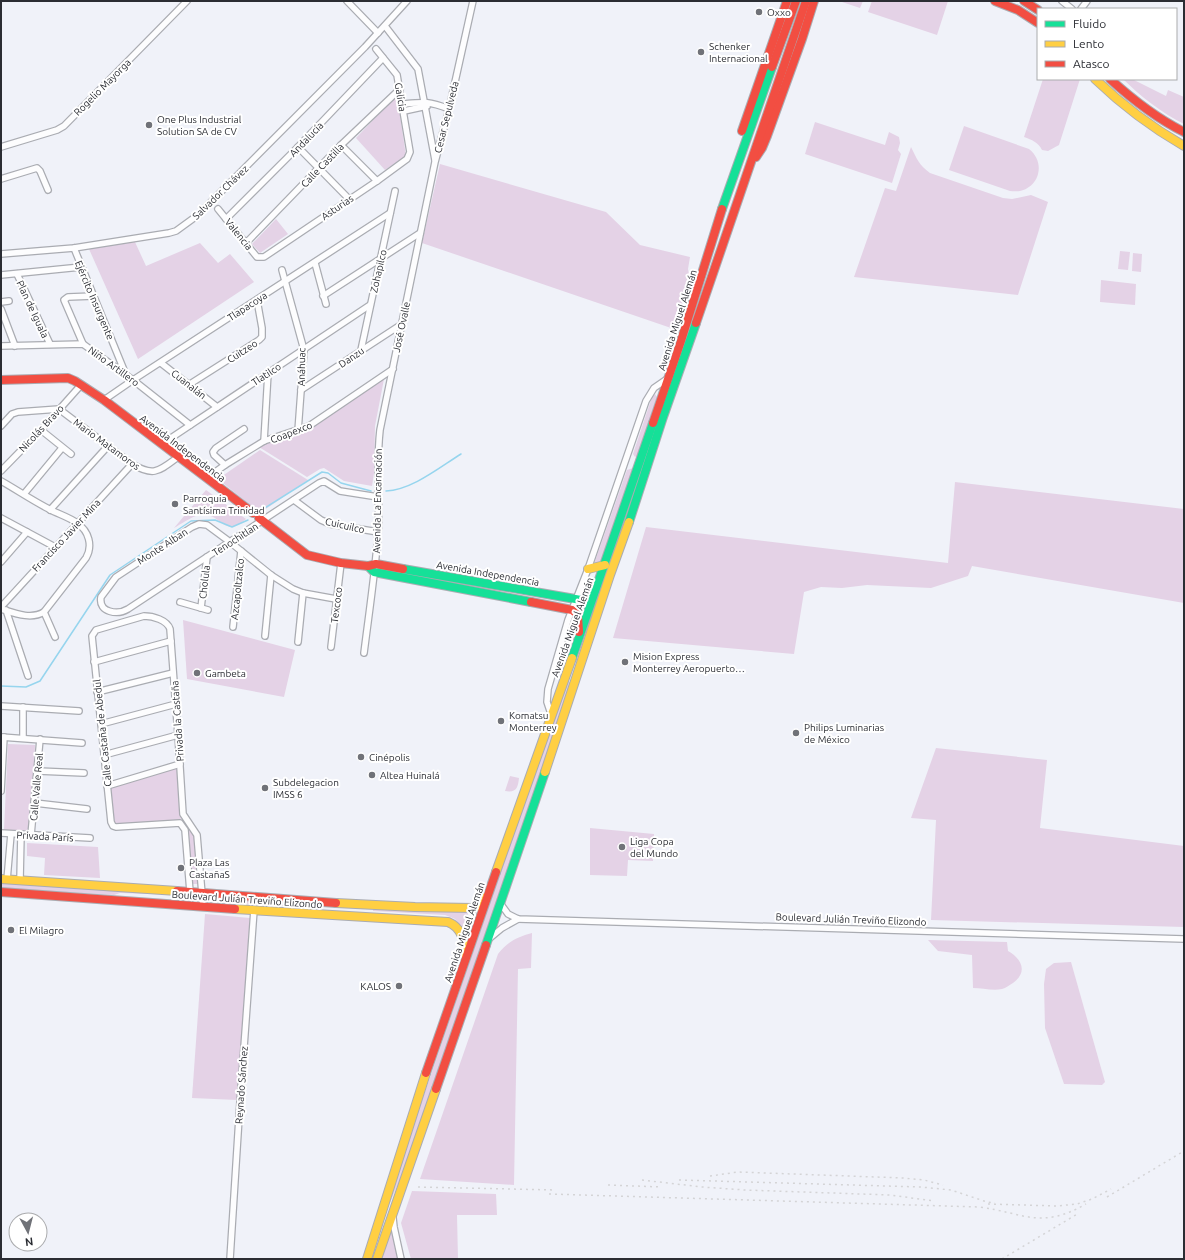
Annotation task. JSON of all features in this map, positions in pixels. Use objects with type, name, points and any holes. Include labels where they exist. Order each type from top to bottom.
[{"type":"main road","points":[[729,188],[728,177],[734,155],[753,96],[788,1]]},
{"type":"main road","name":"Avenida Miguel Alemán","points":[[366,1259],[424,1080],[551,714],[605,565],[669,378],[729,188],[796,1]]},
{"type":"main road","name":"Avenida Miguel Alemán","points":[[377,1259],[424,1126],[633,511],[663,417],[806,1]]},
{"type":"main road","points":[[750,162],[756,157],[763,145],[802,39],[814,1]]},
{"type":"main road","points":[[1024,1],[1037,9]]},
{"type":"main road","points":[[998,2],[1010,3],[1037,22]]},
{"type":"main road","points":[[1095,80],[1117,100],[1163,135],[1184,146]]},
{"type":"main road","points":[[1111,80],[1124,92],[1170,126],[1184,132]]},
{"type":"main road","name":"Avenida Independencia","points":[[1,380],[68,378],[75,380],[104,400],[307,555],[341,563],[576,599]]},
{"type":"main road","points":[[588,569],[605,565]]},
{"type":"main road","name":"Avenida Independencia","points":[[372,567],[572,610]]},
{"type":"main road","points":[[576,599],[581,600],[588,598],[598,585]]},
{"type":"main road","points":[[572,610],[578,615],[579,637]]},
{"type":"main road","name":"Boulevard Julián Treviño Elizondo","points":[[4,880],[190,892],[203,900],[254,910],[454,923],[460,929],[467,958]]},
{"type":"main road","name":"Boulevard Julián Treviño Elizondo","points":[[1,892],[162,904],[243,896],[366,905],[473,908],[478,906],[487,897]]},
{"type":"main road","points":[[290,912],[415,910],[426,907]]},
{"type":"street","name":"Rogelio Mayorga","points":[[1,147],[57,130],[64,126],[187,1]]},
{"type":"street","points":[[347,1],[378,34]]},
{"type":"street","name":"Salvador Chávez","points":[[1,254],[74,248],[169,233],[184,225],[198,215],[244,170],[378,34],[408,1]]},
{"type":"street","name":"Cesar Sepulveda","points":[[420,233],[473,1]]},
{"type":"street","points":[[1062,1],[1071,8]]},
{"type":"street","points":[[385,26],[418,69],[435,162]]},
{"type":"street","name":"Galicia","points":[[376,49],[398,75],[410,152]]},
{"type":"street","name":"Andalucía","points":[[226,219],[384,58]]},
{"type":"street","name":"Calle Castilla","points":[[246,242],[400,89]]},
{"type":"street","points":[[404,111],[432,103],[449,109]]},
{"type":"street","points":[[402,104],[424,105]]},
{"type":"street","points":[[342,145],[377,181]]},
{"type":"street","points":[[298,147],[349,199]]},
{"type":"street","name":"Asturias","points":[[261,258],[377,181],[407,159],[410,152]]},
{"type":"street","points":[[1,178],[38,168],[48,190]]},
{"type":"street","name":"Zohapilco","points":[[361,350],[395,191]]},
{"type":"street","name":"Valencia","points":[[218,209],[257,257],[261,258]]},
{"type":"street","name":"Tlapacoya","points":[[104,400],[390,213]]},
{"type":"street","points":[[323,296],[420,233]]},
{"type":"street","name":"José Ovalle","points":[[382,421],[420,233]]},
{"type":"street","name":"Ejército Insurgente","points":[[74,248],[126,375]]},
{"type":"street","points":[[315,263],[326,304]]},
{"type":"street","points":[[1,275],[81,267]]},
{"type":"street","name":"Anáhuac","points":[[282,270],[304,350],[298,430]]},
{"type":"street","name":"Plan de Iguala","points":[[17,274],[50,344]]},
{"type":"street","points":[[83,344],[64,300],[68,298],[94,296]]},
{"type":"street","name":"Cuitzeo","points":[[190,384],[262,337],[262,328],[257,300]]},
{"type":"street","points":[[1,302],[9,301]]},
{"type":"street","name":"Tlatilco","points":[[162,444],[370,305]]},
{"type":"street","points":[[1,309],[15,346]]},
{"type":"street","name":"Danzu","points":[[301,390],[402,324]]},
{"type":"street","name":"Niño Artillero","points":[[1,346],[83,344],[133,380],[190,425]]},
{"type":"street","name":"Cuanalán","points":[[161,362],[217,407]]},
{"type":"street","name":"Coapexco","points":[[207,478],[264,441],[298,430],[318,421],[393,369]]},
{"type":"street","points":[[264,441],[268,373]]},
{"type":"street","points":[[551,714],[548,702],[548,689],[572,610],[588,569],[646,400],[654,388],[669,378]]},
{"type":"street","name":"Nicolás Bravo","points":[[1,471],[41,430],[81,385]]},
{"type":"street","points":[[1,426],[12,414],[18,412],[59,410]]},
{"type":"street","name":"Mario Matamoros","points":[[59,410],[142,470],[150,472],[158,471],[178,457]]},
{"type":"street","name":"Avenida La Encarnación","points":[[364,653],[372,567],[378,532],[378,447],[382,421]]},
{"type":"street","points":[[225,465],[214,455],[213,452],[216,448],[244,429]]},
{"type":"street","points":[[41,430],[71,454]]},
{"type":"street","points":[[50,510],[108,446]]},
{"type":"street","points":[[24,494],[62,448]]},
{"type":"street","name":"Francisco Javier Mina","points":[[3,609],[55,547],[132,464]]},
{"type":"street","points":[[1,481],[50,510],[77,523],[83,529],[89,541],[90,547],[89,553],[44,612],[30,616],[3,609]]},
{"type":"street","name":"Tenochitlan","points":[[100,600],[102,606],[111,612],[124,612],[230,542],[258,517],[294,500],[322,481],[340,491],[378,496]]},
{"type":"street","name":"Cuicuilco","points":[[294,500],[321,520],[330,524],[378,532]]},
{"type":"street","points":[[1,518],[55,547]]},
{"type":"street","name":"Monte Alban","points":[[100,600],[116,577],[196,525],[203,524],[207,525],[287,586],[303,593],[336,599]]},
{"type":"street","points":[[1,562],[28,532]]},
{"type":"street","name":"Azcapoltzalco","points":[[233,627],[241,551]]},
{"type":"street","name":"Cholula","points":[[201,608],[207,557]]},
{"type":"street","name":"Texcoco","points":[[331,647],[341,563]]},
{"type":"street","points":[[265,636],[271,575]]},
{"type":"street","points":[[298,642],[303,593]]},
{"type":"street","name":"Cholula","points":[[180,602],[208,610]]},
{"type":"street","points":[[3,609],[28,676]]},
{"type":"street","points":[[44,612],[55,637]]},
{"type":"street","name":"Privada la Castaña","points":[[92,636],[96,630],[144,616],[151,616],[168,624],[170,629],[176,704],[183,814],[197,835],[203,900]]},
{"type":"street","name":"Calle Castaña de Abedul","points":[[92,636],[111,822],[113,826],[116,827],[180,823],[185,830],[190,892]]},
{"type":"street","points":[[94,662],[171,641]]},
{"type":"street","points":[[97,692],[173,673]]},
{"type":"street","points":[[101,724],[176,704]]},
{"type":"street","points":[[1,706],[79,711]]},
{"type":"street","points":[[23,738],[24,707]]},
{"type":"street","points":[[104,755],[178,735]]},
{"type":"street","points":[[1,791],[2,737],[82,743]]},
{"type":"street","name":"Calle Valle Real","points":[[31,835],[40,739]]},
{"type":"street","points":[[107,786],[180,764]]},
{"type":"street","points":[[38,771],[84,773]]},
{"type":"street","points":[[35,803],[87,809]]},
{"type":"street","name":"Privada París","points":[[1,833],[90,838]]},
{"type":"street","points":[[4,880],[11,834]]},
{"type":"street","points":[[20,880],[21,834]]},
{"type":"street","points":[[500,903],[508,914],[518,919]]},
{"type":"street","name":"Reynado Sánchez","points":[[230,1259],[240,1094],[254,910]]},
{"type":"street","points":[[487,941],[502,928],[518,919]]},
{"type":"street","name":"Boulevard Julián Treviño Elizondo","points":[[518,919],[1184,939]]},
{"type":"street","points":[[393,1211],[394,1226],[401,1259]]},
{"type":"shaded area","points":[[839,1],[863,1],[860,8]]},
{"type":"shaded area","points":[[872,1],[948,1],[937,35],[868,12]]},
{"type":"shaded area","points":[[1043,80],[1080,80],[1059,145],[1048,151],[1042,150],[1037,143],[1024,137]]},
{"type":"shaded area","points":[[1124,80],[1134,80],[1166,96],[1168,90],[1184,97],[1184,124],[1152,104]]},
{"type":"shaded area","points":[[397,95],[406,156],[385,170],[356,138]]},
{"type":"shaded area","points":[[815,122],[885,145],[889,132],[899,137],[900,143],[898,150],[901,154],[892,183],[805,154]]},
{"type":"shaded area","points":[[964,126],[1029,149],[1035,156],[1039,170],[1037,178],[1033,184],[1019,191],[1010,191],[949,170]]},
{"type":"shaded area","points":[[911,147],[921,164],[930,173],[1003,198],[1012,199],[1031,195],[1048,202],[1018,295],[854,277],[885,188],[896,191]]},
{"type":"shaded area","points":[[440,164],[606,212],[640,245],[690,257],[688,269],[690,280],[674,329],[422,243]]},
{"type":"shaded area","points":[[276,219],[288,234],[260,253],[252,244]]},
{"type":"shaded area","points":[[135,242],[146,266],[200,243],[218,263],[230,254],[254,282],[138,359],[89,249]]},
{"type":"shaded area","points":[[1120,251],[1130,252],[1128,270],[1118,269]]},
{"type":"shaded area","points":[[1133,253],[1142,254],[1141,272],[1132,271]]},
{"type":"shaded area","points":[[1101,280],[1136,284],[1135,305],[1100,302]]},
{"type":"shaded area","points":[[384,379],[375,426],[374,473],[372,486],[344,481],[324,468],[307,477],[259,447],[315,426]]},
{"type":"shaded area","points":[[655,394],[657,397],[638,455],[635,457],[633,454],[652,397]]},
{"type":"shaded area","points":[[260,450],[308,480],[260,513],[218,479]]},
{"type":"shaded area","points":[[633,468],[600,563],[593,567],[627,470]]},
{"type":"shaded area","points":[[955,482],[1184,509],[1184,603],[972,566],[968,576],[931,588],[867,585],[842,588],[821,587],[804,592],[794,654],[613,638],[646,527],[948,563]]},
{"type":"shaded area","points":[[206,490],[246,519],[238,525],[232,527],[227,526],[213,517],[199,515],[174,528]]},
{"type":"shaded area","points":[[183,620],[295,650],[284,697],[187,679]]},
{"type":"shaded area","points":[[567,680],[572,682],[410,1156],[389,1205],[407,1144]]},
{"type":"shaded area","points":[[8,744],[35,745],[31,831],[4,830]]},
{"type":"shaded area","points":[[936,748],[1047,760],[1040,828],[1184,846],[1184,927],[931,920],[936,820],[911,818]]},
{"type":"shaded area","points":[[178,767],[181,821],[115,825],[110,788]]},
{"type":"shaded area","points":[[510,776],[519,778],[518,785],[516,789],[512,791],[505,791]]},
{"type":"shaded area","name":"Liga Copa del Mundo","points":[[590,828],[654,834],[653,861],[628,860],[627,876],[590,875]]},
{"type":"shaded area","points":[[187,830],[195,836],[198,884],[191,884]]},
{"type":"shaded area","points":[[27,843],[98,847],[100,878],[44,875],[45,858],[27,856]]},
{"type":"shaded area","points":[[1,883],[149,893],[120,893],[114,895],[1,888]]},
{"type":"shaded area","points":[[218,899],[247,901],[258,899],[326,906],[317,908],[218,902]]},
{"type":"shaded area","points":[[373,909],[469,911],[462,928],[455,919],[445,915],[373,911]]},
{"type":"shaded area","points":[[205,914],[250,918],[237,1100],[192,1098]]},
{"type":"shaded area","points":[[532,933],[531,968],[518,969],[514,1185],[420,1179],[498,954],[513,940]]},
{"type":"shaded area","points":[[928,940],[1007,942],[1008,951],[1020,962],[1022,970],[1021,974],[1013,983],[999,990],[973,988],[972,955],[938,951]]},
{"type":"shaded area","points":[[1071,962],[1105,1082],[1102,1085],[1064,1084],[1045,1028],[1044,984],[1046,969],[1054,963]]},
{"type":"shaded area","points":[[412,1191],[496,1194],[497,1215],[457,1215],[458,1259],[411,1259],[401,1223]]},
{"type":"shaded area","points":[[391,1228],[398,1259],[381,1259]]},
{"type":"waterway","points":[[386,491],[406,487],[425,477],[461,454]]},
{"type":"waterway","points":[[260,511],[322,472],[328,473],[341,483],[371,491]]},
{"type":"waterway","points":[[1,686],[26,687],[40,681],[110,575],[191,521],[215,520],[232,527],[248,520]]},
{"type":"railway","points":[[1107,1197],[1184,1151]]},
{"type":"railway","points":[[710,1176],[738,1172],[903,1178],[924,1180],[943,1185]]},
{"type":"railway","points":[[642,1180],[745,1190],[890,1195],[934,1201]]},
{"type":"railway","points":[[679,1180],[921,1187],[951,1190],[987,1202],[995,1203]]},
{"type":"railway","points":[[608,1185],[662,1187]]},
{"type":"railway","points":[[418,1187],[556,1190]]},
{"type":"railway","points":[[988,1204],[1057,1206],[1077,1204],[1092,1199],[1111,1189]]},
{"type":"railway","points":[[549,1194],[979,1207],[1032,1218],[1056,1216],[1070,1212],[1086,1204]]},
{"type":"railway","points":[[1002,1259],[1079,1213]]},
{"type":"traffic: fast","points":[[722,209],[772,67]]},
{"type":"traffic: fast","points":[[629,522],[663,417],[696,323]]},
{"type":"traffic: fast","points":[[572,658],[653,423]]},
{"type":"traffic: fast","points":[[368,566],[374,572],[531,602]]},
{"type":"traffic: fast","points":[[403,569],[581,600],[588,598],[594,591]]},
{"type":"traffic: fast","points":[[486,945],[545,772]]},
{"type":"traffic: slow","points":[[1096,80],[1137,115],[1184,146]]},
{"type":"traffic: slow","points":[[545,772],[629,522]]},
{"type":"traffic: slow","points":[[588,569],[605,565]]},
{"type":"traffic: slow","points":[[496,872],[572,658]]},
{"type":"traffic: slow","points":[[1,879],[177,891]]},
{"type":"traffic: slow","points":[[336,903],[473,908],[478,906],[486,897]]},
{"type":"traffic: slow","points":[[235,909],[448,922],[460,932],[466,957]]},
{"type":"traffic: slow","points":[[367,1259],[426,1073]]},
{"type":"traffic: slow","points":[[377,1259],[436,1089]]},
{"type":"traffic: jam","points":[[742,131],[787,1]]},
{"type":"traffic: jam","points":[[772,67],[796,1]]},
{"type":"traffic: jam","points":[[696,323],[806,1]]},
{"type":"traffic: jam","points":[[756,157],[767,136],[814,1]]},
{"type":"traffic: jam","points":[[995,1],[1018,10],[1037,22]]},
{"type":"traffic: jam","points":[[1024,1],[1037,9]]},
{"type":"traffic: jam","points":[[1111,80],[1145,108],[1184,132]]},
{"type":"traffic: jam","points":[[653,423],[681,341],[722,209]]},
{"type":"traffic: jam","points":[[1,380],[68,378],[75,381],[104,400],[253,513]]},
{"type":"traffic: jam","points":[[259,518],[307,555],[341,563],[368,566],[376,564],[403,569]]},
{"type":"traffic: jam","points":[[531,602],[572,610],[578,615],[579,632]]},
{"type":"traffic: jam","points":[[426,1073],[496,872]]},
{"type":"traffic: jam","points":[[177,891],[336,903]]},
{"type":"traffic: jam","points":[[1,892],[235,909]]},
{"type":"traffic: jam","points":[[436,1089],[486,945]]},
{"type":"place","name":"Oxxo","points":[[759,12]]},
{"type":"place","name":"Schenker Internacional","points":[[701,52]]},
{"type":"place","name":"One Plus Industrial Solution SA de CV","points":[[149,125]]},
{"type":"place","name":"Parroquia Santísima Trinidad","points":[[175,504]]},
{"type":"place","name":"Mision Express Monterrey Aeropuerto…","points":[[625,662]]},
{"type":"place","name":"Gambeta","points":[[197,673]]},
{"type":"place","name":"Komatsu Monterrey","points":[[501,721]]},
{"type":"place","name":"Philips Luminarias de México","points":[[796,733]]},
{"type":"place","name":"Cinépolis","points":[[361,757]]},
{"type":"place","name":"Altea Huinalá","points":[[372,775]]},
{"type":"place","name":"Subdelegacion IMSS 6","points":[[265,788]]},
{"type":"place","name":"Liga Copa del Mundo","points":[[622,847]]},
{"type":"place","name":"Plaza Las CastañaS","points":[[181,868]]},
{"type":"place","name":"El Milagro","points":[[11,930]]},
{"type":"place","name":"KALOS","points":[[399,986]]}]
